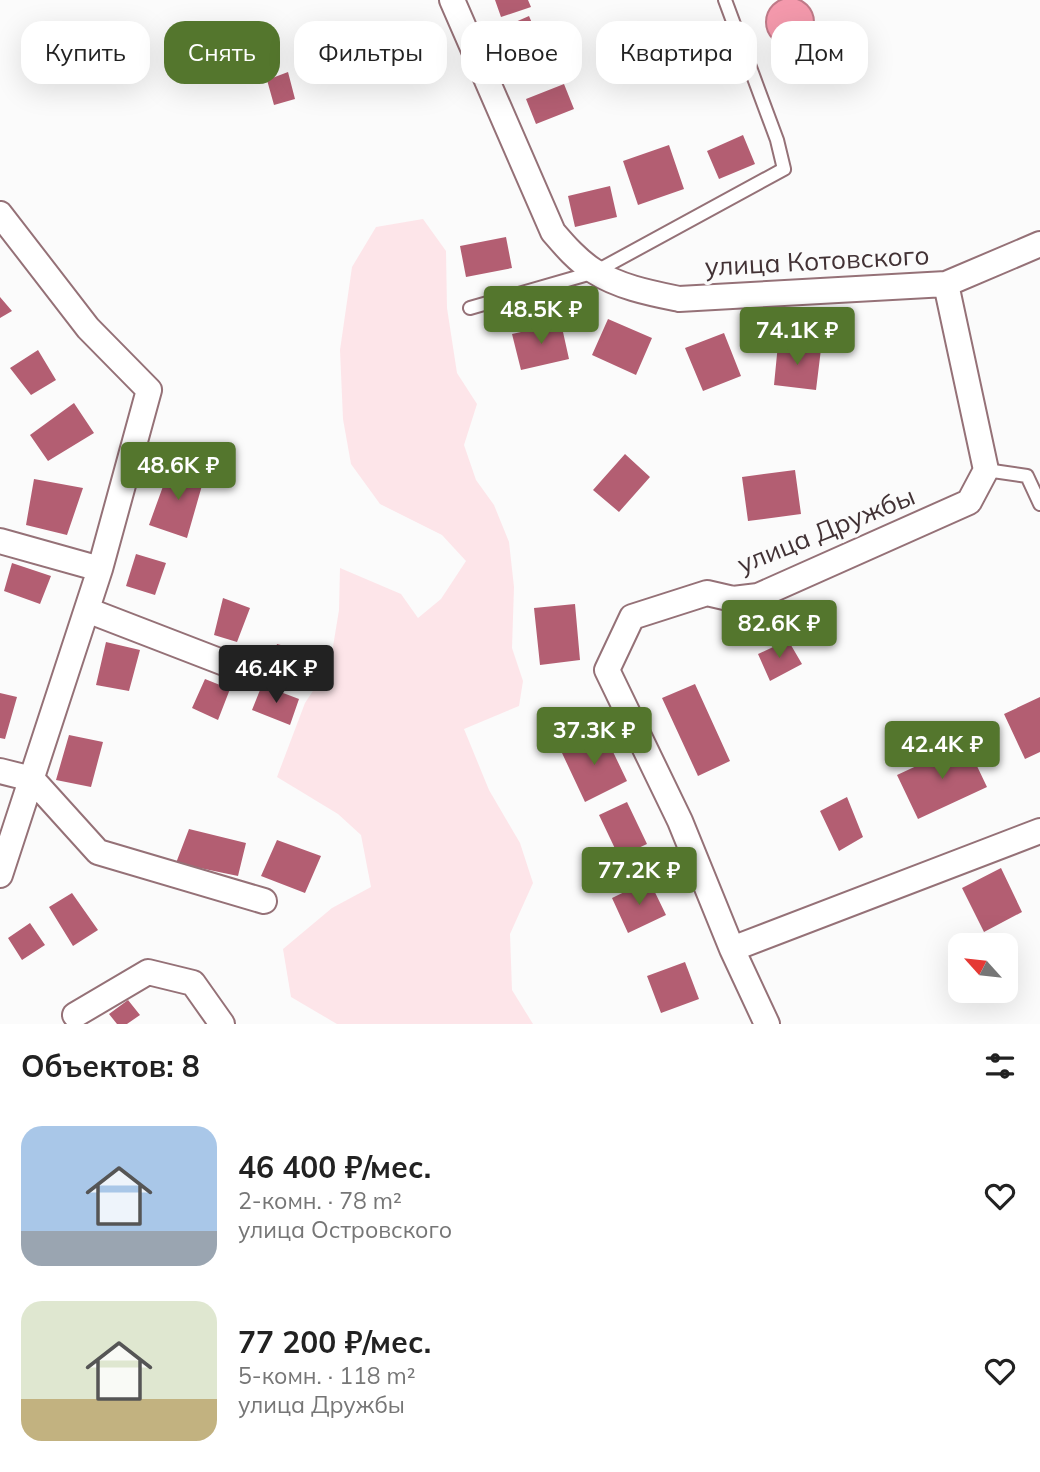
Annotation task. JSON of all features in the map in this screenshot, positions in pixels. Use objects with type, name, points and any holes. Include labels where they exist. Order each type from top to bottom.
[{"type":"street","points":[[452,0],[553,232],[572,254],[594,272]]},
{"type":"street","points":[[0,214],[88,328],[149,390],[100,569],[0,875]]},
{"type":"street","name":"улица Котовского","points":[[594,272],[636,290],[679,299],[946,284],[1040,244]]},
{"type":"street","points":[[946,284],[986,470]]},
{"type":"street","name":"улица Дружбы","points":[[767,1024],[732,949],[680,821],[607,670],[632,617],[707,593],[733,598],[758,596],[969,502],[986,470]]},
{"type":"street","points":[[0,541],[100,569]]},
{"type":"street","points":[[87,610],[227,664]]},
{"type":"street","points":[[0,771],[32,779],[98,852],[264,901]]},
{"type":"street","points":[[732,949],[1040,831]]},
{"type":"street","points":[[73,1021],[148,972],[193,983],[222,1024]]},
{"type":"lane","name":"улица Котовского","points":[[470,308],[594,272],[784,169],[777,140],[725,0]]},
{"type":"lane","points":[[986,470],[1027,476],[1040,504]]},
{"type":"shaded area","points":[[794,-1],[807,5],[814,21],[771,21],[771,36],[766,22],[773,5],[781,0]]},
{"type":"shaded area","points":[[423,219],[446,251],[447,308],[457,373],[477,404],[464,445],[476,480],[494,505],[509,542],[514,587],[512,648],[523,681],[519,706],[464,729],[489,790],[520,843],[533,883],[510,934],[512,990],[533,1024],[337,1024],[291,997],[283,949],[332,908],[371,887],[361,835],[338,814],[277,777],[305,703],[330,665],[339,610],[340,568],[401,594],[418,618],[441,599],[466,561],[442,535],[380,504],[351,464],[343,419],[340,350],[352,267],[376,227]]},
{"type":"building","points":[[495,0],[528,0],[531,7],[501,17]]},
{"type":"building","points":[[529,16],[531,21],[518,21]]},
{"type":"building","points":[[288,72],[295,99],[274,105],[268,84],[280,84],[280,75]]},
{"type":"building","points":[[564,84],[574,109],[536,124],[526,99]]},
{"type":"building","points":[[743,135],[755,164],[719,179],[707,151]]},
{"type":"building","points":[[669,145],[684,189],[638,205],[623,161]]},
{"type":"building","points":[[610,186],[617,217],[575,227],[568,196]]},
{"type":"building","points":[[506,237],[512,268],[466,277],[460,246]]},
{"type":"building","points":[[0,297],[12,311],[0,318]]},
{"type":"building","points":[[608,319],[652,338],[636,375],[592,355]]},
{"type":"building","points":[[561,323],[569,359],[521,370],[512,334]]},
{"type":"building","points":[[724,333],[741,376],[703,391],[685,348]]},
{"type":"building","points":[[778,344],[821,349],[816,390],[774,385]]},
{"type":"building","points":[[38,350],[56,380],[31,395],[10,368]]},
{"type":"building","points":[[74,403],[94,433],[48,461],[30,435]]},
{"type":"building","points":[[625,454],[650,477],[619,512],[593,490]]},
{"type":"building","points":[[170,467],[205,475],[187,538],[149,525]]},
{"type":"building","points":[[795,470],[801,514],[748,521],[742,477]]},
{"type":"building","points":[[34,479],[83,488],[67,535],[26,525]]},
{"type":"building","points":[[136,554],[166,563],[155,595],[126,586]]},
{"type":"building","points":[[12,563],[51,576],[40,604],[4,591]]},
{"type":"building","points":[[223,598],[250,608],[237,642],[214,635]]},
{"type":"building","points":[[575,604],[580,660],[540,665],[534,608]]},
{"type":"building","points":[[788,640],[802,664],[770,681],[758,654]]},
{"type":"building","points":[[106,642],[140,650],[129,691],[96,685]]},
{"type":"building","points":[[277,644],[315,654],[307,679],[270,668]]},
{"type":"building","points":[[205,679],[230,689],[218,720],[192,708]]},
{"type":"building","points":[[695,684],[730,761],[698,776],[662,698]]},
{"type":"building","points":[[262,685],[299,699],[290,725],[252,710]]},
{"type":"building","points":[[0,693],[17,697],[5,739],[0,738]]},
{"type":"building","points":[[1040,697],[1040,752],[1025,759],[1004,714]]},
{"type":"building","points":[[604,733],[627,781],[585,802],[562,753]]},
{"type":"building","points":[[69,735],[103,742],[91,787],[56,780]]},
{"type":"building","points":[[966,743],[987,787],[918,819],[897,775]]},
{"type":"building","points":[[847,797],[863,837],[839,851],[820,811]]},
{"type":"building","points":[[627,802],[647,844],[619,857],[599,815]]},
{"type":"building","points":[[189,829],[246,843],[238,876],[176,863]]},
{"type":"building","points":[[277,840],[321,856],[305,893],[261,876]]},
{"type":"building","points":[[1001,868],[1022,912],[984,932],[962,888]]},
{"type":"building","points":[[649,880],[666,915],[628,933],[612,898]]},
{"type":"building","points":[[72,893],[98,930],[73,946],[49,907]]},
{"type":"building","points":[[30,923],[45,945],[22,960],[8,938]]},
{"type":"building","points":[[685,962],[699,999],[661,1013],[647,976]]},
{"type":"building","points":[[128,1000],[140,1015],[127,1024],[117,1024],[109,1014]]}]
